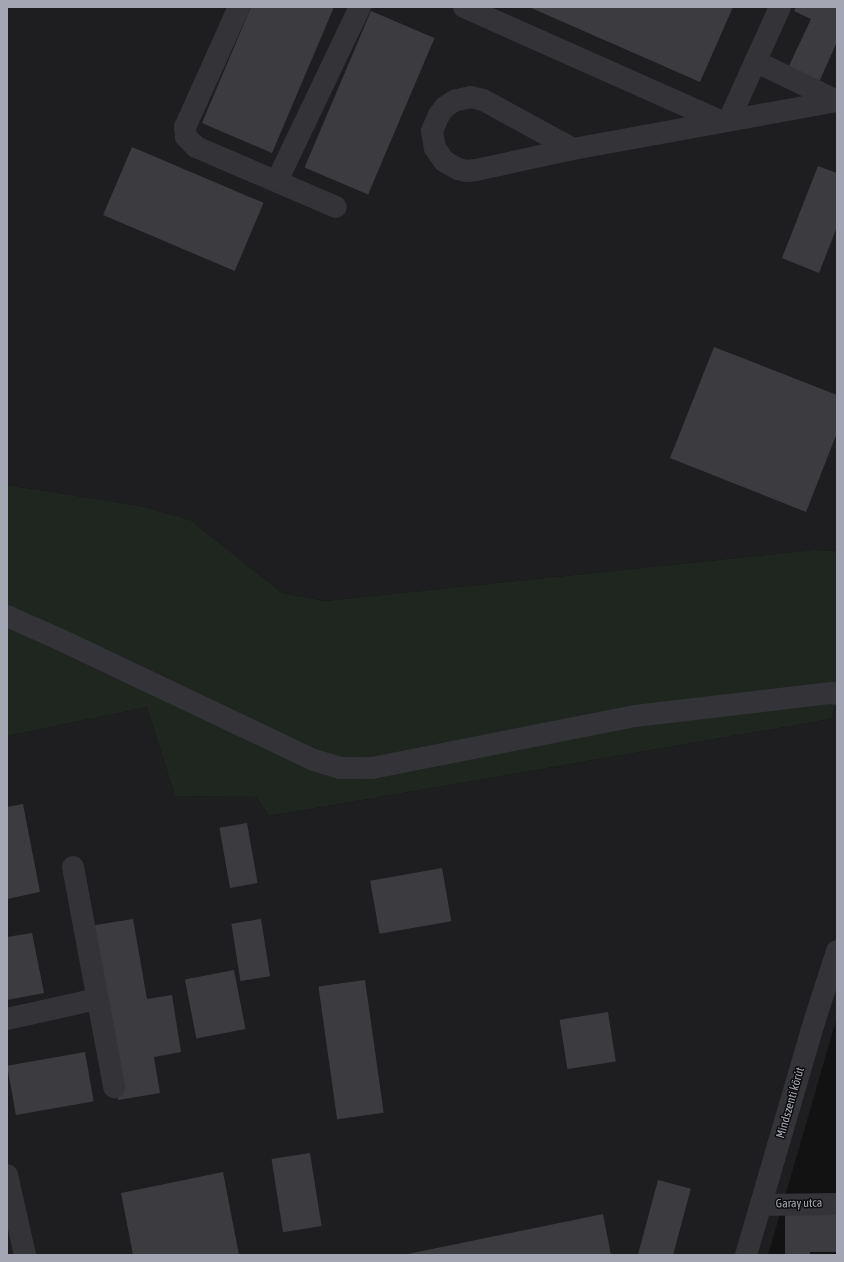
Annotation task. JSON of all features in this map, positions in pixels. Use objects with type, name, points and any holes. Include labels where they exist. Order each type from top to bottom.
[{"type":"street","points":[[239,7],[185,126],[186,137],[196,147],[336,206]]},
{"type":"street","points":[[277,181],[360,7]]},
{"type":"street","points":[[464,7],[724,120]]},
{"type":"street","points":[[724,120],[755,61],[780,7]]},
{"type":"street","points":[[755,61],[837,101]]},
{"type":"street","points":[[573,149],[483,100],[471,97],[454,101],[444,107],[432,131],[435,148],[439,155],[450,165],[467,171],[724,120],[837,101]]},
{"type":"street","points":[[7,616],[314,760],[340,768],[372,768],[635,716],[830,693],[837,694]]},
{"type":"street","points":[[72,867],[114,1087]]},
{"type":"street","name":"Mindszenti körút","points":[[746,1255],[762,1205],[811,1032],[837,951]]},
{"type":"street","points":[[7,1019],[97,999]]},
{"type":"street","points":[[7,1175],[10,1208],[25,1255]]},
{"type":"street","name":"Garay utca","points":[[762,1205],[837,1204]]},
{"type":"shaded area","points":[[7,7],[837,7],[837,551],[814,550],[325,601],[282,593],[190,520],[140,506],[7,485]]},
{"type":"shaded area","points":[[7,485],[140,506],[190,520],[282,593],[325,601],[814,550],[837,551],[837,700],[831,719],[269,816],[256,797],[175,796],[147,707],[7,736]]},
{"type":"shaded area","points":[[837,700],[837,1017],[768,1255],[7,1255],[7,736],[147,707],[175,796],[256,797],[269,816],[831,719]]},
{"type":"building","points":[[251,7],[334,7],[272,153],[202,123]]},
{"type":"building","points":[[529,7],[733,7],[700,82]]},
{"type":"building","points":[[796,7],[837,7],[837,42],[819,82],[788,68],[811,19],[794,11]]},
{"type":"building","points":[[371,11],[435,38],[368,194],[305,167]]},
{"type":"building","points":[[132,147],[264,203],[235,271],[103,215]]},
{"type":"building","points":[[818,166],[837,173],[837,227],[819,273],[782,258]]},
{"type":"building","points":[[714,347],[837,395],[837,433],[806,512],[670,458]]},
{"type":"building","points":[[23,804],[40,892],[7,899],[7,807]]},
{"type":"building","points":[[247,823],[258,883],[230,888],[219,828]]},
{"type":"building","points":[[442,868],[451,921],[379,934],[370,881]]},
{"type":"building","points":[[133,919],[147,999],[172,995],[181,1052],[154,1057],[160,1093],[118,1100],[89,926]]},
{"type":"building","points":[[261,919],[270,976],[240,981],[231,924]]},
{"type":"building","points":[[32,933],[44,993],[7,1000],[7,937]]},
{"type":"building","points":[[234,970],[245,1029],[196,1038],[185,980]]},
{"type":"building","points":[[365,980],[384,1113],[337,1119],[318,987]]},
{"type":"building","points":[[608,1012],[616,1061],[567,1069],[560,1020]]},
{"type":"building","points":[[85,1052],[94,1101],[16,1115],[7,1066]]},
{"type":"building","points":[[310,1153],[322,1226],[283,1232],[271,1159]]},
{"type":"building","points":[[223,1172],[239,1255],[133,1255],[121,1193]]},
{"type":"building","points":[[658,1180],[691,1189],[673,1255],[638,1255]]},
{"type":"building","points":[[785,1213],[837,1213],[837,1252],[810,1252],[810,1255],[785,1255]]},
{"type":"building","points":[[603,1214],[611,1255],[408,1254]]}]
